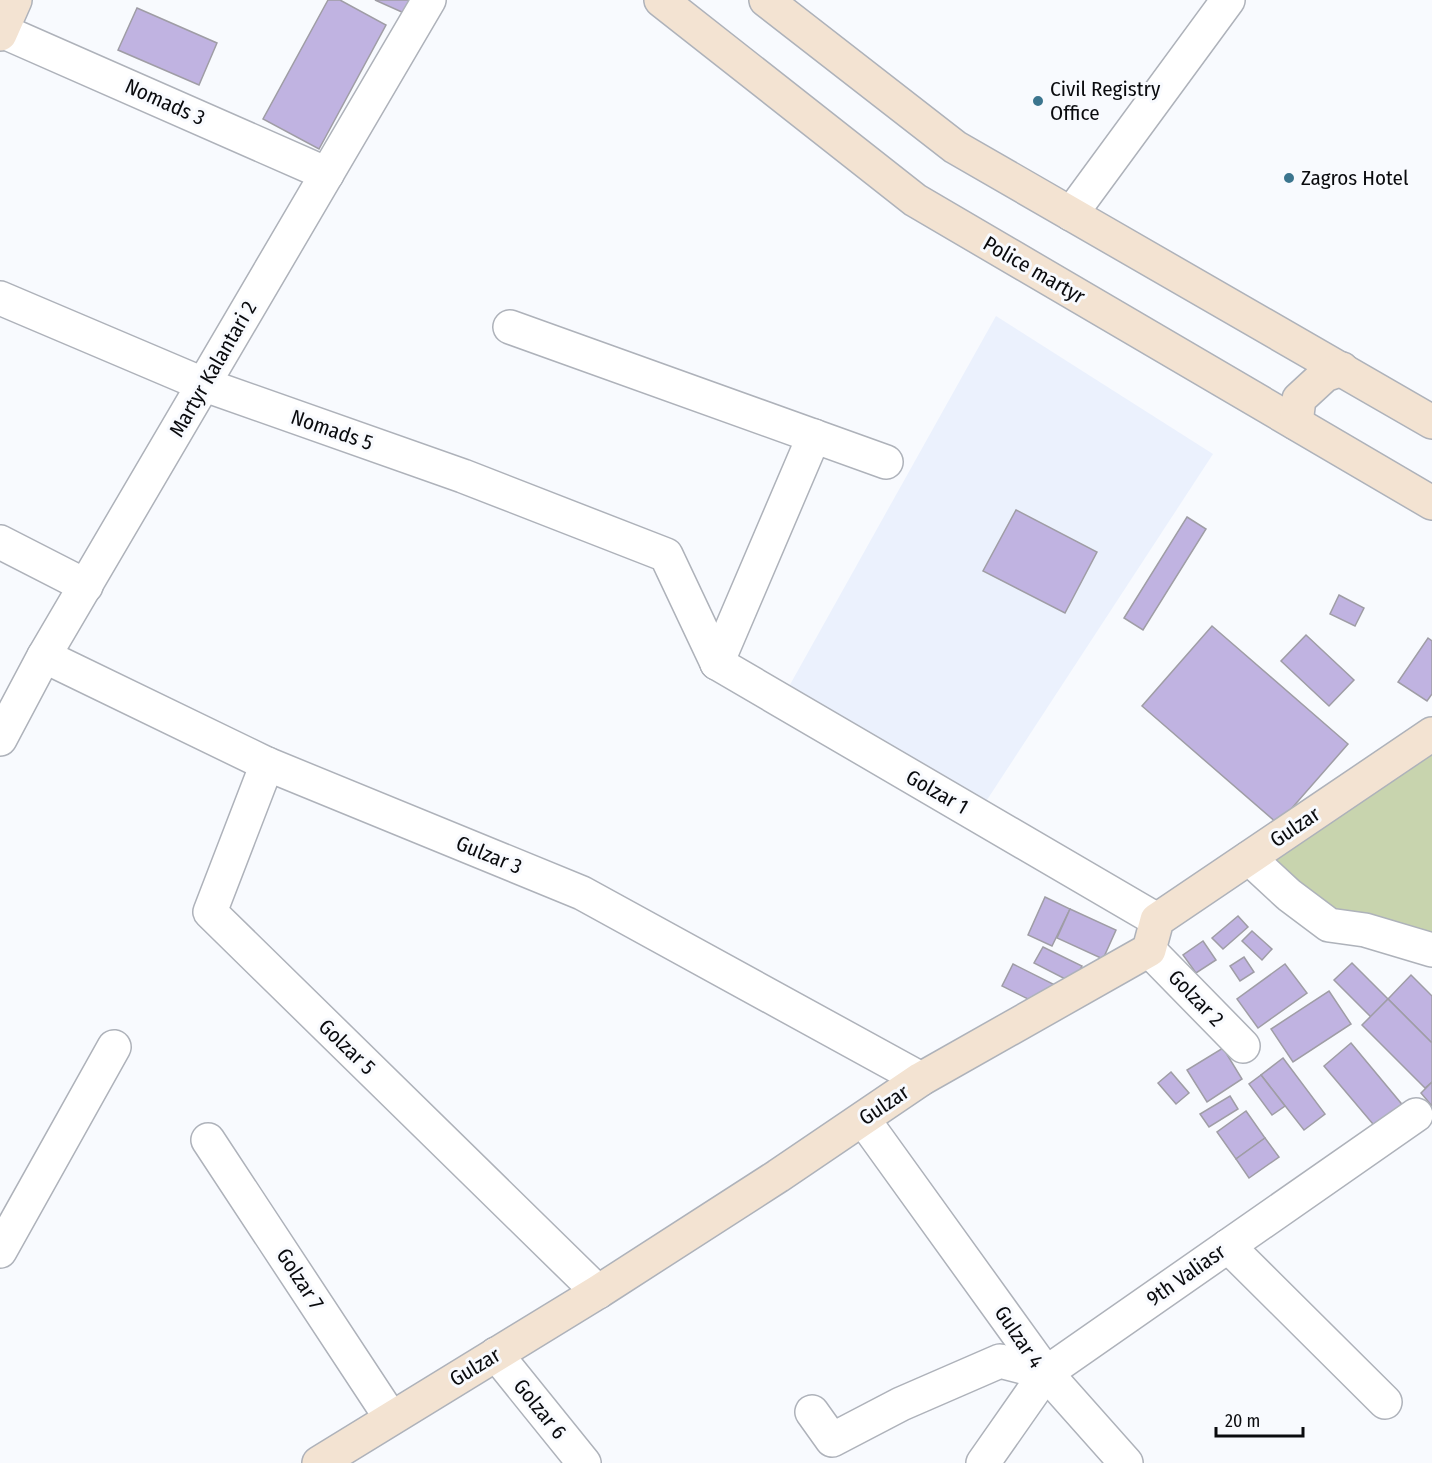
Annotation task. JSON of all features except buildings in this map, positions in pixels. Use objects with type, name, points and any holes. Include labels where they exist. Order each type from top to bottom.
[{"type":"main road","points":[[1,32],[15,0]]},
{"type":"main road","name":"Police martyr","points":[[661,0],[915,201],[1432,502]]},
{"type":"main road","points":[[766,0],[955,147],[1432,422]]},
{"type":"main road","points":[[1296,423],[1299,399],[1325,375],[1342,369]]},
{"type":"main road","name":"Gulzar","points":[[319,1463],[598,1292],[921,1080],[1153,935],[1249,858],[1432,734]]},
{"type":"street","name":"Martyr Kalantari 2","points":[[0,739],[44,656],[429,0]]},
{"type":"street","points":[[1071,214],[1228,0]]},
{"type":"street","name":"Nomads 3","points":[[1,32],[327,174]]},
{"type":"street","name":"Nomads 5","points":[[0,298],[205,385],[463,476],[666,555],[717,663]]},
{"type":"street","points":[[510,327],[886,462]]},
{"type":"street","points":[[717,663],[813,436]]},
{"type":"street","points":[[0,542],[86,585]]},
{"type":"street","name":"Gulzar 3","points":[[44,656],[267,764],[582,893],[921,1080]]},
{"type":"street","name":"Golzar 1","points":[[717,663],[1153,935]]},
{"type":"street","name":"Golzar 5","points":[[267,764],[210,912],[598,1292]]},
{"type":"street","points":[[1249,858],[1288,895],[1329,925],[1365,930],[1432,950]]},
{"type":"street","name":"Golzar 2","points":[[1153,935],[1243,1046]]},
{"type":"street","points":[[0,1251],[114,1047]]},
{"type":"street","name":"9th Valiasr","points":[[983,1463],[1046,1373],[1416,1114]]},
{"type":"street","name":"Gulzar 4","points":[[863,1119],[1046,1373]]},
{"type":"street","name":"Golzar 7","points":[[208,1140],[391,1418]]},
{"type":"street","points":[[1228,1246],[1385,1402]]},
{"type":"street","name":"Golzar 6","points":[[496,1354],[584,1463]]},
{"type":"street","name":"Gulzar 4","points":[[812,1412],[832,1440],[901,1404],[1000,1361],[1046,1373]]},
{"type":"street","points":[[1046,1373],[1126,1463]]},
{"type":"shaded area","points":[[996,316],[1213,454],[983,806],[787,690]]},
{"type":"green space","points":[[1432,748],[1432,945],[1324,906],[1293,888],[1276,858]]},
{"type":"place","name":"Civil Registry Office","points":[[1038,101]]},
{"type":"place","name":"Zagros Hotel","points":[[1289,178]]}]
